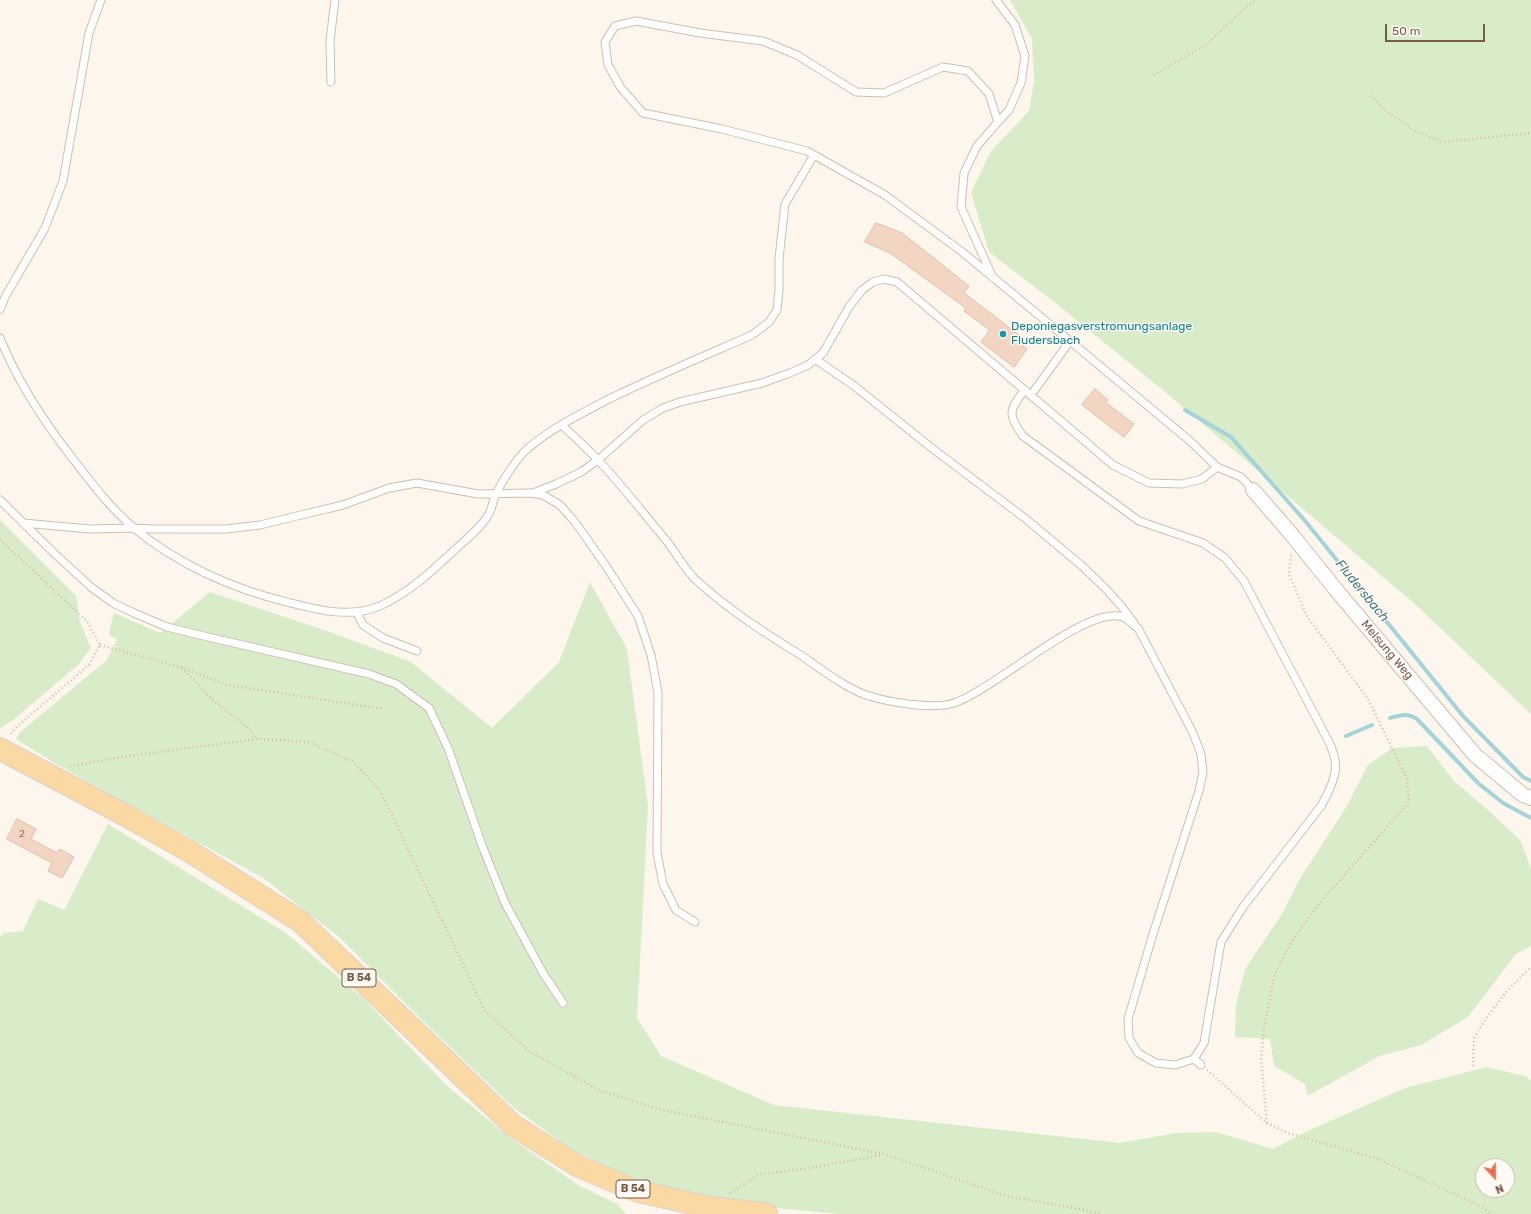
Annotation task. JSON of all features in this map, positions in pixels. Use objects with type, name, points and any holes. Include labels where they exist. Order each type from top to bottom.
[{"type":"main road","name":"B 54","points":[[2,745],[42,771],[124,814],[189,851],[300,921],[514,1126],[578,1166],[638,1191],[708,1207],[767,1214]]},
{"type":"street","name":"Melsung Weg","points":[[1253,490],[1475,755],[1523,795],[1531,798]]},
{"type":"lane","points":[[0,310],[5,297],[45,228],[63,181],[89,33],[101,0]]},
{"type":"lane","points":[[331,82],[330,41],[335,0]]},
{"type":"lane","points":[[993,278],[961,207],[964,173],[977,146],[1009,110],[1022,83],[1025,56],[1015,25],[996,0]]},
{"type":"lane","points":[[998,122],[989,94],[968,71],[943,67],[884,93],[856,92],[797,55],[763,41],[700,33],[636,21],[615,26],[605,42],[608,65],[621,88],[643,113],[722,129],[807,151],[886,195],[961,251],[1190,441],[1217,467],[1241,477],[1253,490]]},
{"type":"lane","points":[[0,338],[6,353],[23,384],[50,429],[101,495],[133,528],[162,549],[194,567],[234,585],[278,600],[324,612],[357,613],[382,605],[404,592],[431,571],[470,536],[488,516],[496,494],[524,452],[562,425],[631,388],[752,335],[769,322],[777,310],[779,290],[779,259],[785,204],[814,155]]},
{"type":"lane","points":[[533,493],[581,472],[598,460],[643,420],[663,408],[680,402],[762,383],[808,365],[823,353],[849,307],[862,290],[873,282],[884,279],[897,282],[1113,465],[1149,483],[1182,484],[1202,479],[1217,467]]},
{"type":"lane","points":[[1031,395],[1070,341]]},
{"type":"lane","points":[[815,359],[853,384],[933,449],[1001,500],[1082,566],[1106,589],[1138,628],[1193,733],[1201,754],[1203,772],[1199,791],[1132,1001],[1128,1019],[1129,1038],[1138,1053],[1156,1063],[1176,1065],[1194,1059],[1204,1044],[1221,942],[1243,907],[1321,806],[1328,793],[1334,776],[1336,761],[1330,744],[1244,581],[1225,558],[1203,544],[1139,521],[1023,436],[1013,423],[1012,413],[1014,403],[1025,390]]},
{"type":"lane","points":[[562,425],[598,460],[673,548],[694,577],[723,603],[770,636],[844,683],[865,694],[922,706],[953,704],[981,690],[1051,644],[1084,625],[1107,616],[1123,617],[1138,628]]},
{"type":"lane","points":[[23,522],[90,529],[226,529],[260,525],[343,505],[389,488],[417,483],[432,484],[466,493],[533,493],[543,495],[560,505],[575,522],[606,566],[638,616],[651,655],[658,693],[657,853],[663,884],[676,910],[695,922]]},
{"type":"lane","points":[[0,500],[54,554],[91,587],[113,603],[167,627],[369,674],[396,684],[429,708],[448,748],[483,848],[505,903],[543,973],[563,1003]]},
{"type":"lane","points":[[357,613],[363,625],[383,638],[417,651]]},
{"type":"lane","points":[[1194,1059],[1201,1065]]},
{"type":"path","points":[[1154,75],[1207,44],[1247,6],[1257,0]]},
{"type":"path","points":[[1371,96],[1387,112],[1415,131],[1443,142],[1531,133]]},
{"type":"path","points":[[1267,1123],[1260,1060],[1264,1027],[1275,974],[1292,943],[1318,905],[1409,802],[1407,779],[1368,699],[1306,615],[1289,574],[1292,535]]},
{"type":"path","points":[[0,540],[87,621],[100,645],[180,666],[228,685],[383,709]]},
{"type":"path","points":[[2,745],[20,724],[89,665],[100,645]]},
{"type":"path","points":[[180,666],[214,701],[247,727],[258,739]]},
{"type":"path","points":[[1473,1066],[1474,1038],[1485,1020],[1507,991],[1531,967]]},
{"type":"path","points":[[1201,1065],[1267,1123],[1288,1133],[1378,1159],[1480,1206],[1492,1214]]},
{"type":"path","points":[[708,1207],[760,1174],[804,1169],[884,1154]]},
{"type":"green space","points":[[1010,0],[1531,0],[1531,714],[1416,605],[1170,396],[1053,301],[989,252],[971,192],[991,151],[1029,111],[1034,81],[1032,39]]},
{"type":"green space","points":[[0,520],[76,596],[80,622],[91,648],[78,665],[13,720],[0,728]]},
{"type":"green space","points":[[590,582],[627,649],[648,806],[637,1018],[661,1056],[774,1105],[1120,1143],[1176,1133],[1216,1132],[1273,1149],[1310,1130],[1405,1088],[1486,1067],[1525,1076],[1531,1081],[1531,1214],[840,1214],[776,1208],[674,1190],[617,1172],[570,1148],[514,1108],[430,1028],[338,936],[263,878],[56,764],[16,739],[19,733],[107,660],[117,640],[109,634],[114,613],[160,633],[210,592],[330,632],[411,662],[492,728],[559,662]]},
{"type":"green space","points":[[1427,746],[1455,782],[1520,840],[1531,869],[1531,946],[1516,954],[1468,1017],[1421,1045],[1380,1056],[1307,1095],[1305,1084],[1274,1066],[1270,1039],[1235,1037],[1236,1004],[1245,969],[1282,914],[1299,880],[1347,806],[1368,765],[1392,748]]},
{"type":"green space","points":[[108,824],[286,933],[364,999],[448,1087],[512,1139],[580,1186],[617,1204],[626,1214],[0,1214],[0,937],[5,933],[23,931],[38,899],[64,910]]},
{"type":"building","points":[[876,223],[902,233],[969,286],[964,293],[1023,338],[1019,343],[1027,349],[1014,367],[981,342],[990,330],[964,311],[966,308],[890,253],[865,242]]},
{"type":"building","points":[[1095,389],[1108,400],[1105,402],[1134,424],[1124,437],[1082,405]]},
{"type":"building","points":[[17,819],[36,829],[31,839],[57,853],[60,849],[74,857],[62,878],[48,871],[52,863],[7,839]]},
{"type":"waterway","name":"Fludersbach","points":[[1185,410],[1231,437],[1306,522],[1463,716],[1523,777],[1531,781]]},
{"type":"waterway","points":[[1390,718],[1404,715],[1417,719],[1478,783],[1503,803],[1531,818]]},
{"type":"waterway","points":[[1346,736],[1372,725]]},
{"type":"place","name":"Deponiegasverstromungsanlage Fludersbach","points":[[1003,334]]}]
